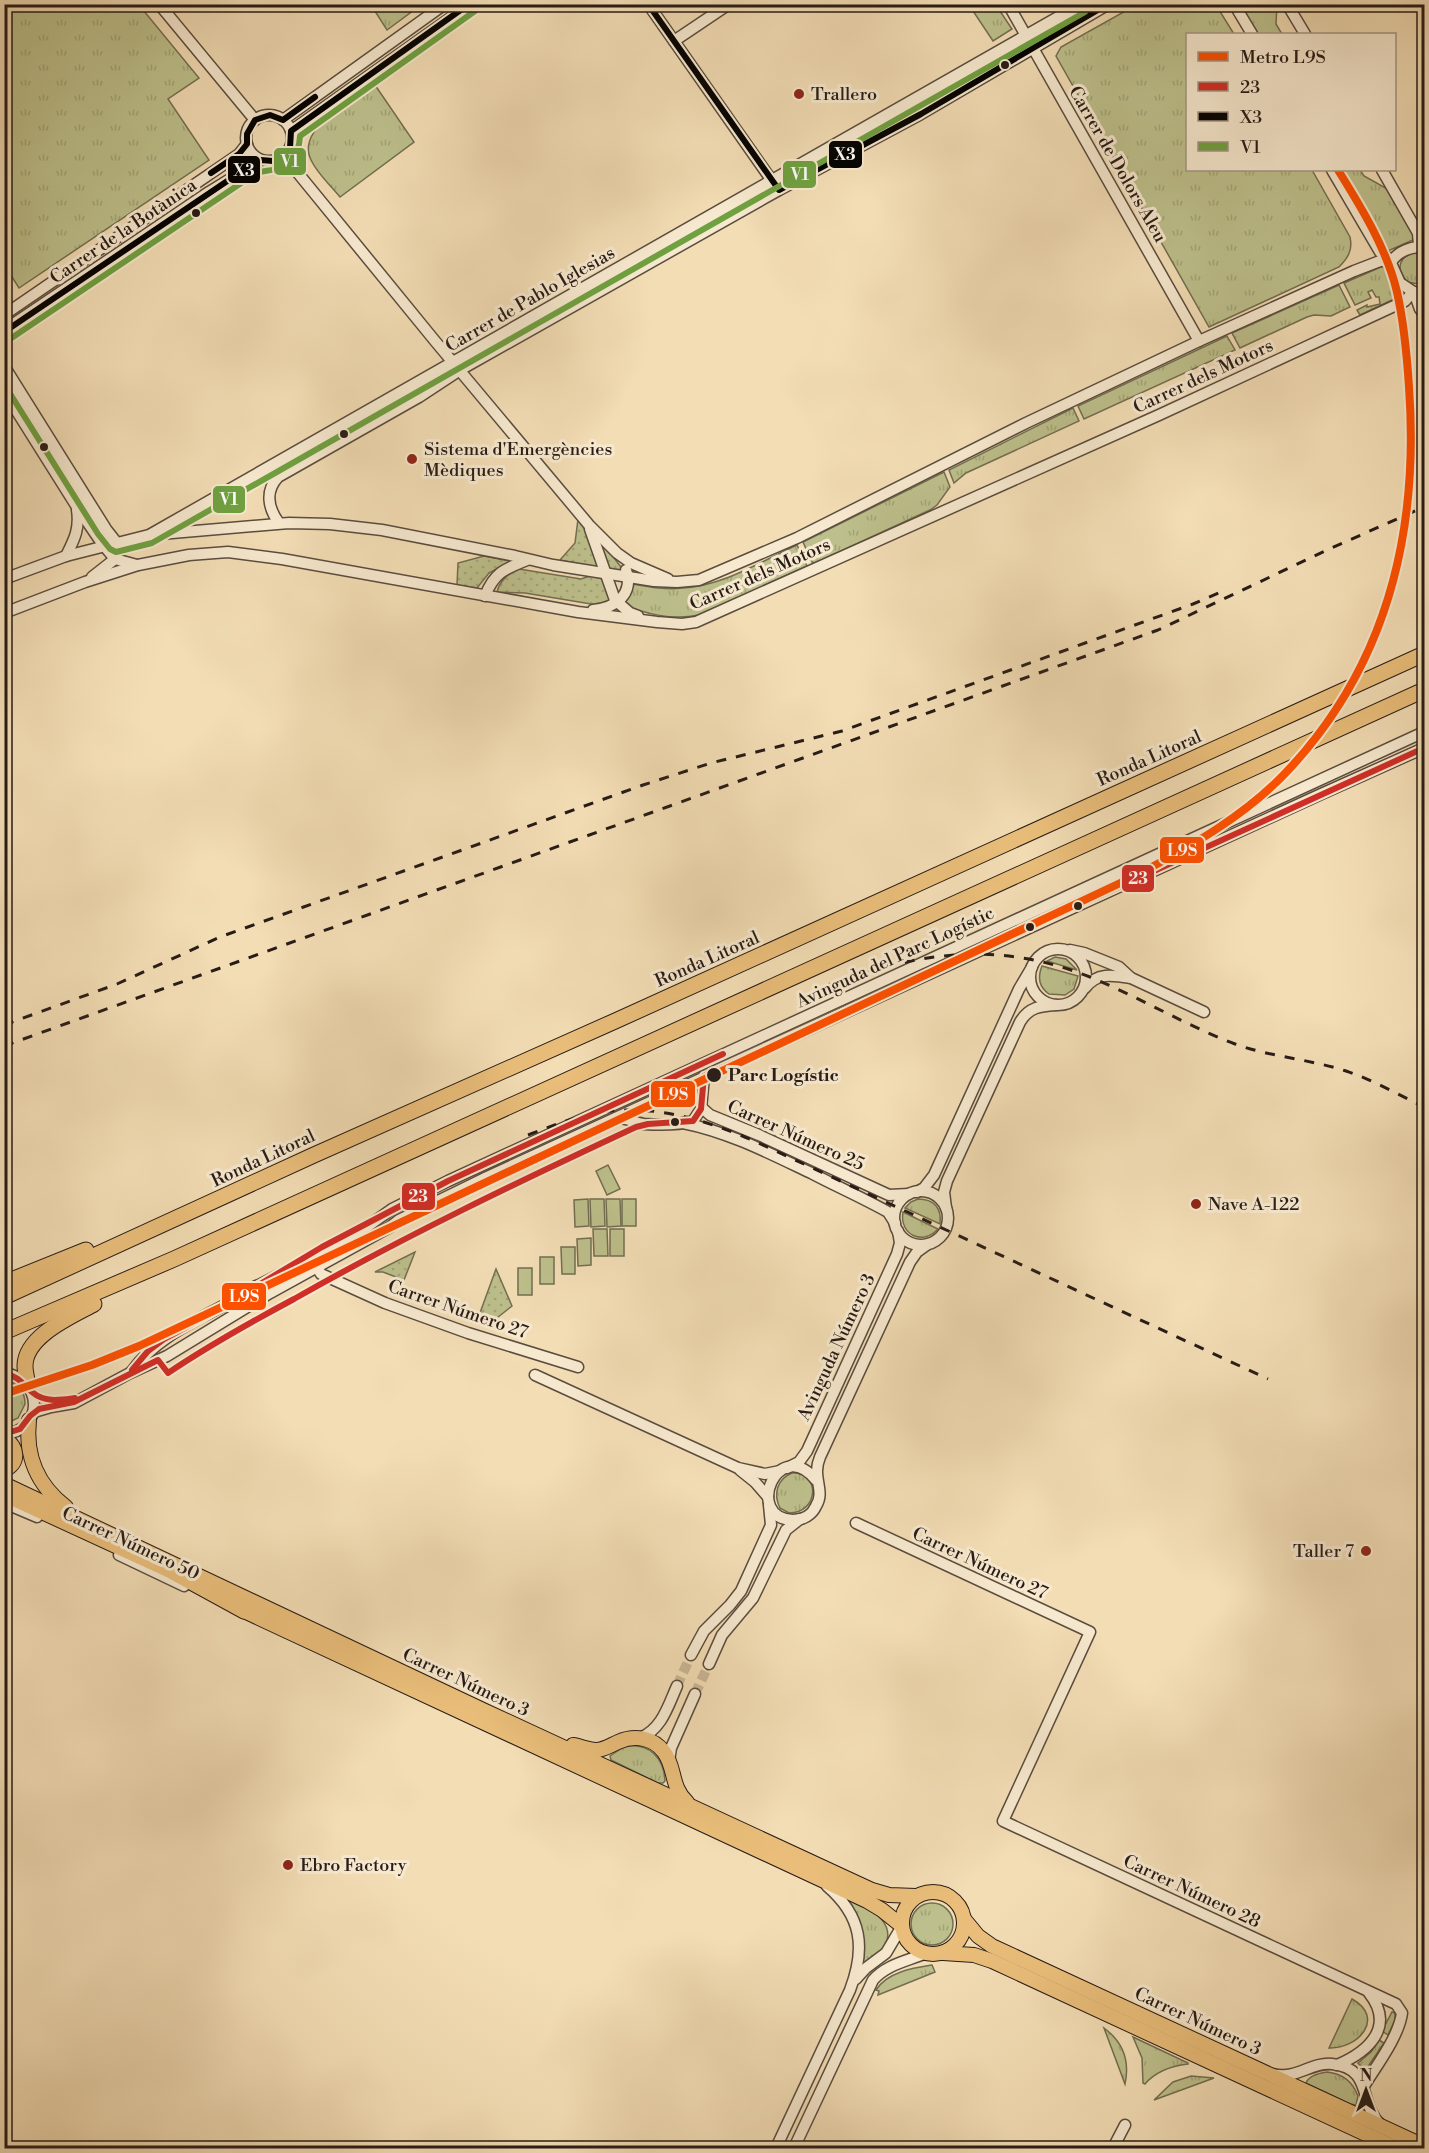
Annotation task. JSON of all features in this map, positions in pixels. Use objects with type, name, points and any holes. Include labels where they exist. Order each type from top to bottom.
[{"type":"highway","name":"Ronda Litoral","points":[[4,1297],[1425,654]]},
{"type":"highway","points":[[4,1332],[174,1259],[1425,690]]},
{"type":"highway","points":[[11,1281],[224,1191],[256,1183]]},
{"type":"highway","points":[[30,1388],[25,1366],[27,1356],[39,1338],[64,1320],[174,1259]]},
{"type":"highway","points":[[4,1494],[169,1570],[244,1611]]},
{"type":"main road","points":[[32,1416],[29,1449],[39,1477],[58,1500],[87,1522]]},
{"type":"main road","points":[[4,1436],[13,1444],[16,1455],[11,1467],[4,1470]]},
{"type":"main road","name":"Carrer Número 3","points":[[4,1484],[548,1740],[881,1893],[916,1896]]},
{"type":"main road","name":"Carrer Número 3","points":[[244,1611],[819,1879],[882,1910],[902,1926]]},
{"type":"main road","points":[[548,1740],[594,1750],[624,1739],[649,1740],[660,1747],[669,1761],[677,1791],[690,1805]]},
{"type":"main road","points":[[931,1892],[946,1894],[955,1900],[964,1919],[964,1930],[959,1940],[943,1953],[926,1953],[914,1947],[907,1940],[902,1926],[904,1911],[909,1903],[916,1896],[931,1892]]},
{"type":"main road","name":"Carrer Número 3","points":[[964,1919],[978,1936],[992,1946],[1425,2146]]},
{"type":"main road","name":"Carrer Número 3","points":[[943,1953],[974,1955],[992,1961],[1396,2148]]},
{"type":"main road","points":[[1371,2137],[1383,2148]]},
{"type":"street","points":[[283,120],[445,4]]},
{"type":"street","points":[[291,131],[470,4]]},
{"type":"street","points":[[648,4],[779,190]]},
{"type":"street","points":[[674,41],[729,4]]},
{"type":"street","name":"Carrer de Dolors Aleu","points":[[1008,4],[1199,341]]},
{"type":"street","name":"Carrer de Pablo Iglesias","points":[[279,523],[271,510],[269,498],[272,486],[278,477],[419,397],[457,366],[771,179],[1081,4]]},
{"type":"street","name":"Carrer de Pablo Iglesias","points":[[149,535],[937,104],[1109,4]]},
{"type":"street","points":[[1234,4],[1251,33]]},
{"type":"street","points":[[1287,4],[1304,33]]},
{"type":"street","points":[[165,6],[255,120]]},
{"type":"street","points":[[962,73],[967,86]]},
{"type":"street","points":[[928,91],[937,104]]},
{"type":"street","points":[[270,115],[283,120],[291,131],[292,142],[284,156],[273,161],[261,160],[252,153],[247,144],[247,134],[255,120],[270,115]]},
{"type":"street","name":"Carrer de la Botànica","points":[[4,315],[239,154],[247,144]]},
{"type":"street","points":[[284,156],[589,525],[617,553],[631,563],[677,582]]},
{"type":"street","name":"Carrer de la Botànica","points":[[4,334],[12,325],[261,160]]},
{"type":"street","points":[[1333,171],[1380,252],[1391,261],[1397,278],[1417,292],[1420,309],[1425,314]]},
{"type":"street","points":[[1383,171],[1423,246]]},
{"type":"street","points":[[1403,206],[1425,225]]},
{"type":"street","name":"Carrer dels Motors","points":[[4,579],[66,556],[149,535],[279,523],[330,524],[382,530],[527,560],[628,576],[677,582],[708,578],[797,538],[1026,423],[1199,341],[1354,271],[1380,261],[1391,261],[1398,254],[1423,246]]},
{"type":"street","name":"Carrer dels Motors","points":[[4,613],[85,582],[138,565],[189,555],[228,552],[282,559],[578,612],[657,622],[682,624],[696,622],[1159,415],[1386,308],[1406,301],[1417,292]]},
{"type":"street","points":[[4,334],[4,343]]},
{"type":"street","points":[[4,366],[117,543],[115,559],[85,582]]},
{"type":"street","points":[[4,391],[76,507],[115,559],[138,565]]},
{"type":"street","points":[[66,556],[77,534],[79,520],[76,507]]},
{"type":"street","points":[[589,525],[617,604],[631,614],[657,622]]},
{"type":"street","points":[[578,612],[601,610],[617,604],[626,591],[628,576],[617,553]]},
{"type":"street","points":[[485,596],[491,580],[505,570],[527,560]]},
{"type":"street","name":"Avinguda del Parc Logístic","points":[[130,1373],[153,1347],[298,1260],[479,1167],[1425,732]]},
{"type":"street","name":"Avinguda del Parc Logístic","points":[[4,1436],[16,1431],[32,1416],[51,1407],[70,1405],[158,1360],[315,1265],[390,1227],[399,1220],[704,1076],[1425,748]]},
{"type":"street","points":[[1063,949],[1078,957],[1083,963],[1086,976],[1083,991]]},
{"type":"street","points":[[1131,978],[1100,976],[1071,1002],[1035,1007],[1026,1013],[947,1181],[944,1192],[948,1217],[945,1230],[936,1241],[928,1244],[919,1245],[910,1242],[897,1227],[897,1207],[913,1193],[924,1188],[934,1175],[1019,989],[1040,956],[1047,951],[1063,949],[1092,955],[1119,968],[1131,978],[1204,1012]]},
{"type":"street","points":[[1032,967],[1030,980],[1036,994],[1056,1005]]},
{"type":"street","name":"Carrer Número 25","points":[[704,1076],[701,1107],[710,1115],[889,1195],[913,1193]]},
{"type":"street","points":[[614,1118],[627,1118],[644,1124],[683,1123],[695,1119],[701,1107]]},
{"type":"street","name":"Carrer Número 25","points":[[683,1123],[711,1129],[753,1146],[878,1206],[891,1215],[897,1227]]},
{"type":"street","points":[[913,1193],[934,1195],[946,1208]]},
{"type":"street","name":"Avinguda del Parc Logístic","points":[[315,1265],[322,1252],[364,1229],[382,1216]]},
{"type":"street","name":"Avinguda Número 3","points":[[783,1470],[799,1462],[807,1450],[896,1256],[900,1243],[897,1227]]},
{"type":"street","name":"Avinguda Número 3","points":[[816,1480],[816,1467],[820,1457],[910,1262],[917,1252],[928,1244]]},
{"type":"street","name":"Avinguda del Parc Logístic","points":[[251,1290],[304,1262],[315,1265]]},
{"type":"street","name":"Carrer Número 27","points":[[315,1265],[321,1274],[385,1303],[468,1333],[578,1367]]},
{"type":"street","name":"Avinguda del Parc Logístic","points":[[158,1360],[156,1354],[158,1348],[194,1327],[205,1317]]},
{"type":"street","name":"Avinguda del Parc Logístic","points":[[4,1373],[13,1374],[37,1396],[52,1400],[79,1399]]},
{"type":"street","points":[[535,1375],[738,1468],[765,1474],[804,1469],[816,1480],[819,1487],[818,1503],[808,1515],[786,1530],[753,1598],[722,1635],[708,1664]]},
{"type":"street","points":[[30,1388],[35,1404],[32,1416]]},
{"type":"street","points":[[738,1468],[755,1482],[778,1514],[785,1518],[801,1519]]},
{"type":"street","points":[[691,1655],[704,1631],[741,1591],[771,1525],[768,1499],[770,1482],[783,1470]]},
{"type":"street","name":"Carrer Número 50","points":[[4,1503],[244,1611]]},
{"type":"street","name":"Carrer Número 27","points":[[856,1523],[1090,1632],[1003,1821]]},
{"type":"street","points":[[640,1738],[650,1733],[661,1721],[677,1686]]},
{"type":"street","points":[[669,1761],[671,1748],[695,1694]]},
{"type":"street","name":"Carrer Número 28","points":[[1003,1821],[1396,2004],[1402,2013],[1388,2048],[1364,2086]]},
{"type":"street","points":[[776,2148],[850,1990],[859,1964],[858,1933],[844,1904],[819,1879]]},
{"type":"street","points":[[850,1990],[860,1974],[886,1953],[902,1926]]},
{"type":"street","points":[[794,2148],[873,1980],[890,1967],[926,1953]]},
{"type":"street","points":[[1337,2065],[1364,2051],[1378,2030],[1377,2005],[1367,1990]]},
{"type":"street","points":[[1265,2072],[1280,2076],[1290,2075],[1322,2064],[1337,2065],[1354,2072],[1364,2086],[1372,2115],[1384,2127]]},
{"type":"street","points":[[1113,2148],[1125,2125]]},
{"type":"green space","points":[[4,5],[139,5],[199,78],[168,99],[209,160],[19,288],[5,266],[4,65],[7,63],[4,58]]},
{"type":"green space","points":[[371,5],[410,5],[414,10],[387,30]]},
{"type":"green space","points":[[969,5],[996,5],[1012,29],[993,41]]},
{"type":"green space","points":[[1136,5],[1216,5],[1233,33],[1186,33],[1186,171],[1313,171],[1350,237],[1351,246],[1345,260],[1339,267],[1209,327],[1056,56],[1061,47]]},
{"type":"green space","points":[[1240,5],[1277,5],[1276,24],[1281,33],[1257,33]]},
{"type":"green space","points":[[375,85],[414,142],[340,197],[311,160],[308,148],[311,137],[319,126],[341,106]]},
{"type":"green space","points":[[1338,171],[1361,171],[1364,176],[1391,191],[1415,234],[1413,240],[1388,251]]},
{"type":"green space","points":[[1415,252],[1424,255],[1424,282],[1419,284],[1407,282],[1400,272],[1403,259]]},
{"type":"green space","points":[[1383,266],[1395,285],[1405,294],[1360,315],[1357,310],[1367,305],[1367,307],[1380,304],[1379,297],[1376,297],[1372,290],[1368,292],[1371,298],[1355,305],[1344,283]]},
{"type":"green space","points":[[1339,285],[1350,307],[1331,316],[1307,317],[1240,348],[1232,333]]},
{"type":"green space","points":[[1227,336],[1235,350],[1084,419],[1078,406]]},
{"type":"green space","points":[[13,393],[20,400],[83,499],[79,501]]},
{"type":"green space","points":[[1073,408],[1079,421],[966,473],[954,483],[949,470]]},
{"type":"green space","points":[[944,472],[950,487],[937,505],[930,510],[813,564],[803,542]]},
{"type":"green space","points":[[578,519],[585,529],[599,568],[560,560],[575,543]]},
{"type":"green space","points":[[598,537],[624,571],[608,569]]},
{"type":"green space","points":[[797,545],[807,566],[699,615],[679,617],[659,615],[640,611],[622,603],[632,584],[670,589],[713,583],[742,572]]},
{"type":"green space","points":[[484,556],[511,561],[489,573],[477,588],[457,585],[458,563]]},
{"type":"green space","points":[[519,569],[581,579],[590,576],[604,579],[613,602],[597,605],[525,593],[497,592],[505,578]]},
{"type":"green space","points":[[1055,957],[1066,959],[1077,970],[1047,961]]},
{"type":"green space","points":[[1042,966],[1078,976],[1074,989],[1065,995],[1049,994],[1040,982]]},
{"type":"green space","points":[[608,1165],[620,1189],[607,1195],[596,1171]]},
{"type":"green space","points":[[588,1199],[589,1226],[575,1227],[574,1200]]},
{"type":"green space","points":[[590,1199],[604,1199],[605,1226],[591,1227]]},
{"type":"green space","points":[[606,1199],[620,1199],[621,1226],[607,1227]]},
{"type":"green space","points":[[622,1199],[636,1199],[636,1226],[622,1226]]},
{"type":"green space","points":[[918,1199],[924,1199],[936,1206],[940,1213],[940,1224],[905,1208]]},
{"type":"green space","points":[[903,1212],[938,1229],[926,1237],[913,1236],[905,1227]]},
{"type":"green space","points":[[593,1229],[607,1229],[608,1256],[594,1256]]},
{"type":"green space","points":[[610,1229],[624,1229],[624,1256],[610,1256]]},
{"type":"green space","points":[[591,1238],[591,1265],[578,1266],[577,1239]]},
{"type":"green space","points":[[561,1247],[575,1247],[575,1274],[562,1274]]},
{"type":"green space","points":[[415,1252],[404,1280],[383,1272],[375,1272]]},
{"type":"green space","points":[[540,1257],[554,1257],[554,1284],[540,1284]]},
{"type":"green space","points":[[518,1268],[532,1268],[532,1295],[518,1295]]},
{"type":"green space","points":[[496,1269],[512,1306],[488,1325],[477,1321]]},
{"type":"green space","points":[[4,1381],[20,1388],[25,1404],[18,1418],[5,1424]]},
{"type":"green space","points":[[792,1473],[801,1474],[808,1479],[813,1493],[806,1507],[789,1513],[780,1508],[777,1492],[783,1479]]},
{"type":"green space","points":[[625,1746],[641,1747],[654,1753],[662,1765],[665,1781],[658,1783],[611,1760],[610,1756]]},
{"type":"green space","points":[[846,1899],[862,1905],[878,1916],[884,1922],[887,1930],[887,1938],[882,1950],[862,1965]]},
{"type":"green space","points":[[932,1903],[940,1904],[947,1909],[952,1916],[952,1932],[947,1939],[940,1944],[932,1945],[924,1944],[917,1939],[912,1932],[911,1924],[912,1916],[917,1909],[924,1904]]},
{"type":"green space","points":[[932,1965],[935,1972],[878,1995],[879,1991],[876,1990],[894,1975],[909,1969]]},
{"type":"green space","points":[[1352,1999],[1362,2007],[1367,2015],[1364,2031],[1350,2043],[1329,2048]]},
{"type":"green space","points":[[1392,2012],[1395,2013],[1395,2020],[1388,2035],[1382,2031]]},
{"type":"green space","points":[[1104,2028],[1116,2039],[1124,2053],[1125,2084]]},
{"type":"green space","points":[[1133,2037],[1188,2064],[1164,2070],[1145,2084],[1143,2083],[1142,2058]]},
{"type":"green space","points":[[1379,2040],[1384,2043],[1365,2071],[1358,2063],[1371,2052]]},
{"type":"green space","points":[[1327,2072],[1338,2074],[1350,2082],[1358,2096],[1356,2105],[1306,2083],[1312,2076]]},
{"type":"green space","points":[[1191,2076],[1214,2078],[1154,2100],[1173,2082]]},
{"type":"tunnel","points":[[677,1686],[691,1655]]},
{"type":"tunnel","points":[[695,1694],[709,1664]]},
{"type":"railway","points":[[4,1046],[1158,630],[1424,507]]},
{"type":"railway","points":[[4,1025],[117,984],[220,937],[643,785],[711,763],[842,731],[1193,604],[1223,591]]},
{"type":"railway","points":[[828,985],[926,958],[958,955],[1023,958],[1056,965],[1090,977],[1235,1044],[1346,1071],[1424,1107]]},
{"type":"railway","points":[[528,1135],[574,1118],[611,1111],[652,1111],[713,1125],[752,1140],[1268,1379]]},
{"type":"metro line","name":"L9S","points":[[4,1394],[92,1365],[139,1346],[1133,877],[1218,828],[1275,783],[1325,725],[1353,682],[1374,636],[1391,589],[1402,540],[1409,490],[1411,439],[1409,387],[1402,316],[1397,292],[1380,244],[1339,171]]},
{"type":"transit line","name":"X3","points":[[4,332],[248,167],[261,160],[273,161],[283,156],[290,148],[291,131],[469,4]]},
{"type":"transit line","name":"X3","points":[[648,4],[779,190],[921,114],[1108,4]]},
{"type":"transit line","name":"V1","points":[[10,339],[253,175],[287,164],[297,152],[300,136],[475,11]]},
{"type":"transit line","name":"V1","points":[[4,384],[98,534],[110,549],[116,552],[152,543],[1085,12]]},
{"type":"transit line","name":"X3","points":[[211,173],[239,154],[247,144],[247,134],[255,120],[270,115],[283,120],[315,97]]},
{"type":"transit line","name":"23","points":[[4,1434],[20,1429],[39,1409],[74,1402],[158,1360],[168,1373],[246,1325],[378,1253],[636,1127],[693,1121],[701,1109],[704,1076],[1424,748]]},
{"type":"transit line","name":"23","points":[[132,1370],[148,1351],[164,1339],[322,1247],[448,1181],[723,1054]]},
{"type":"transit line","name":"23","points":[[4,1373],[17,1378],[42,1398],[53,1400],[75,1398]]},
{"type":"place","name":"Trallero","points":[[799,94]]},
{"type":"place","name":"Sistema d'Emergències Mèdiques","points":[[412,459]]},
{"type":"place","name":"Parc Logístic","points":[[714,1075]]},
{"type":"place","name":"Nave A-122","points":[[1196,1204]]},
{"type":"place","name":"Taller 7","points":[[1366,1551]]},
{"type":"place","name":"Ebro Factory","points":[[288,1865]]}]
